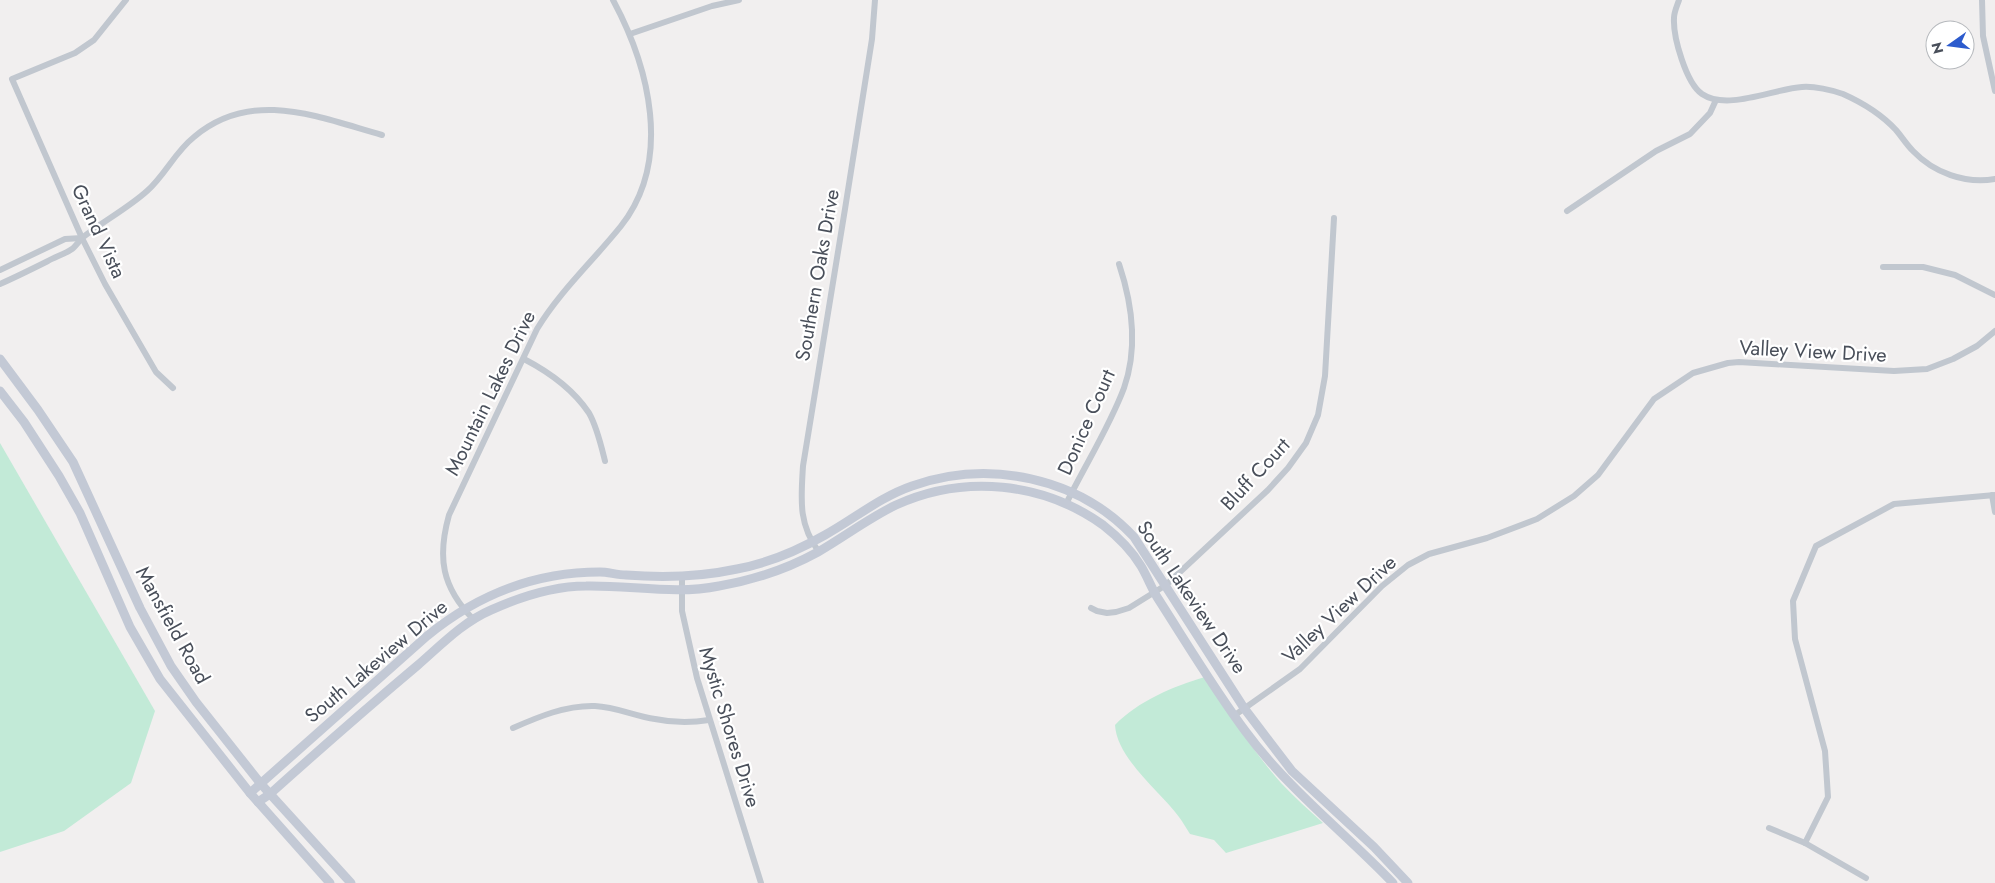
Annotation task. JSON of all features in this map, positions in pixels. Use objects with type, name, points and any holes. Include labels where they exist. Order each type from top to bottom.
[{"type":"street","name":"Grand Vista","points":[[126,0],[94,40],[75,53],[12,79],[82,238],[105,284],[156,372],[173,388]]},
{"type":"street","name":"Mountain Lakes Drive","points":[[473,619],[450,587],[442,562],[449,515],[537,329],[550,307],[622,225],[633,207],[644,181],[652,130],[650,101],[630,34],[613,0]]},
{"type":"street","points":[[630,34],[712,6],[739,0]]},
{"type":"street","name":"Southern Oaks Drive","points":[[819,552],[812,542],[801,509],[802,466],[867,67],[875,13],[875,0]]},
{"type":"street","points":[[1679,0],[1674,17],[1675,31],[1686,74],[1702,94],[1716,100],[1737,100],[1769,92],[1803,87],[1841,94],[1876,114],[1895,130],[1913,152],[1934,167],[1953,177],[1969,180],[1995,179]]},
{"type":"street","points":[[1982,0],[1983,36],[1995,91]]},
{"type":"street","points":[[1567,211],[1656,152],[1690,134],[1710,113],[1716,100]]},
{"type":"street","points":[[0,284],[71,250],[82,238],[147,192],[194,137],[211,124],[232,114],[252,110],[274,109],[304,113],[382,135]]},
{"type":"street","name":"Bluff Court","points":[[1091,608],[1107,613],[1116,612],[1129,608],[1166,585],[1268,490],[1293,461],[1310,435],[1318,414],[1325,376],[1334,218]]},
{"type":"street","points":[[0,270],[64,239],[82,238]]},
{"type":"street","points":[[27,257],[33,268]]},
{"type":"street","name":"Donice Court","points":[[1066,504],[1115,409],[1128,373],[1132,338],[1130,312],[1126,285],[1119,264]]},
{"type":"street","points":[[1883,267],[1923,267],[1947,273],[1985,289],[1995,296]]},
{"type":"street","name":"Valley View Drive","points":[[1235,715],[1300,669],[1382,586],[1408,565],[1429,554],[1487,538],[1537,519],[1574,496],[1598,475],[1654,399],[1671,386],[1694,373],[1728,363],[1739,362],[1894,371],[1927,369],[1953,360],[1977,346],[1995,331]]},
{"type":"street","name":"Mansfield Road","points":[[0,359],[74,462],[122,570],[171,666],[196,702],[261,784],[351,883]]},
{"type":"street","points":[[524,359],[545,370],[560,381],[589,414],[600,439],[604,461]]},
{"type":"street","name":"Mansfield Road","points":[[0,391],[24,422],[59,476],[80,513],[130,627],[149,662],[177,701],[250,793],[330,883]]},
{"type":"street","name":"South Lakeview Drive","points":[[250,793],[427,636],[464,609],[485,597],[514,586],[554,576],[600,572],[624,575],[682,577],[750,566],[781,557],[812,542],[897,492],[912,486],[947,477],[986,474],[1033,478],[1072,491],[1120,522],[1134,537],[1244,708],[1292,771],[1392,864],[1408,883]]},
{"type":"street","name":"South Lakeview Drive","points":[[258,802],[270,794],[384,693],[473,619],[490,610],[519,599],[563,587],[583,586],[681,590],[713,587],[759,577],[784,569],[819,552],[892,508],[933,493],[978,486],[1014,487],[1049,496],[1066,504],[1102,525],[1125,545],[1140,564],[1154,592],[1246,731],[1292,786],[1393,883]]},
{"type":"street","points":[[1805,843],[1828,797],[1825,751],[1795,639],[1794,601],[1816,546],[1894,504],[1994,495],[1995,512]]},
{"type":"street","name":"Mystic Shores Drive","points":[[682,577],[682,611],[686,636],[709,720],[762,883]]},
{"type":"street","points":[[513,728],[541,716],[563,710],[593,706],[614,708],[654,719],[686,723],[709,720]]},
{"type":"street","points":[[1335,826],[1342,817]]},
{"type":"street","points":[[1769,828],[1805,843],[1866,878]]},
{"type":"green space","points":[[0,443],[155,711],[131,783],[64,831],[0,852]]},
{"type":"green space","points":[[1205,677],[1260,758],[1281,783],[1323,823],[1226,853],[1214,840],[1190,834],[1171,807],[1131,762],[1123,750],[1115,725],[1124,716],[1157,695]]}]
